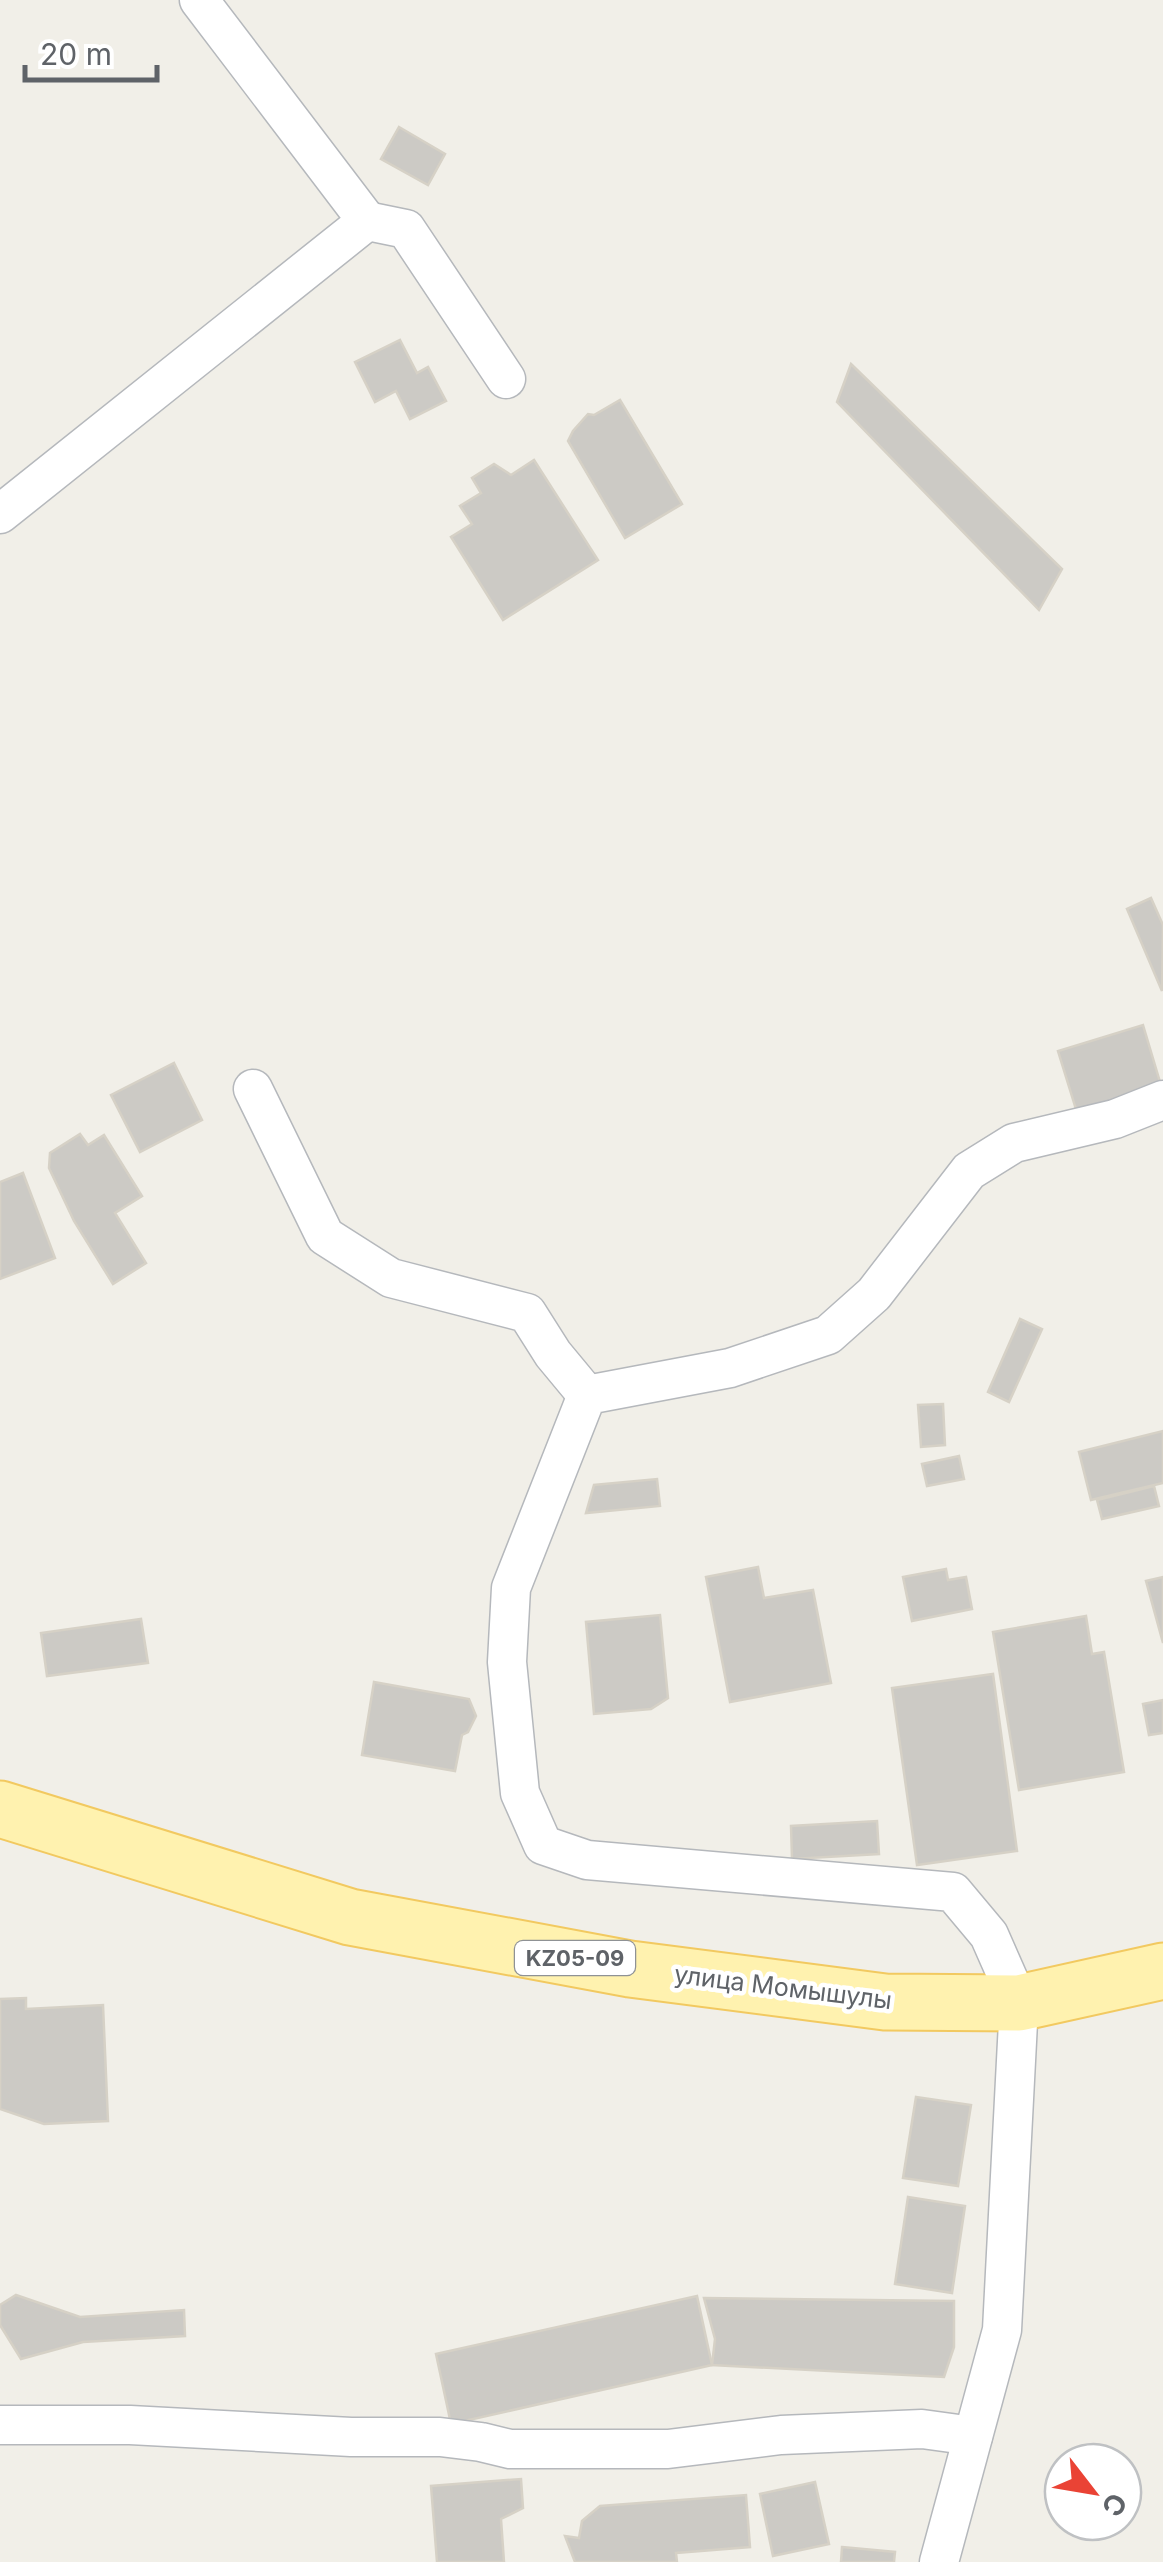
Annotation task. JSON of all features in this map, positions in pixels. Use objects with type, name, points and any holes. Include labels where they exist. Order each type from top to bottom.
[{"type":"main road","name":"улица Момышулы","points":[[0,1809],[350,1916],[630,1969],[885,2002],[1020,2004],[1163,1972]]},
{"type":"street","points":[[199,0],[367,220],[406,229],[506,379]]},
{"type":"street","points":[[0,514],[367,220]]},
{"type":"street","points":[[252,1089],[325,1236],[391,1278],[527,1313],[587,1396]]},
{"type":"street","points":[[587,1396],[730,1368],[828,1335],[874,1294],[969,1170],[1014,1144],[1115,1120],[1163,1100]]},
{"type":"street","points":[[587,1396],[511,1588],[507,1662],[520,1793],[543,1845],[587,1860],[953,1892],[988,1934],[1020,2004],[1002,2330],[939,2562]]},
{"type":"street","points":[[0,2425],[130,2425],[440,2438],[482,2442],[510,2450],[668,2449],[781,2435],[922,2429],[973,2436]]},
{"type":"building","points":[[399,127],[445,154],[428,185],[381,159]]},
{"type":"building","points":[[400,340],[417,373],[428,367],[446,401],[410,419],[396,391],[375,402],[355,362]]},
{"type":"building","points":[[851,364],[1062,569],[1039,610],[837,402]]},
{"type":"building","points":[[620,400],[682,504],[625,538],[568,441],[588,414],[594,415]]},
{"type":"building","points":[[534,460],[598,560],[503,620],[451,537],[472,524],[460,506],[481,493],[472,478],[494,464],[511,475]]},
{"type":"building","points":[[1151,898],[1163,925],[1162,991],[1127,909]]},
{"type":"building","points":[[1143,1025],[1163,1092],[1079,1119],[1058,1051]]},
{"type":"building","points":[[174,1063],[202,1120],[140,1152],[111,1095]]},
{"type":"building","points":[[80,1134],[88,1145],[104,1135],[142,1196],[115,1213],[146,1263],[113,1284],[74,1221],[49,1168],[50,1153]]},
{"type":"building","points":[[23,1173],[55,1258],[0,1279],[0,1182]]},
{"type":"building","points":[[1020,1319],[1042,1329],[1009,1402],[988,1392]]},
{"type":"building","points":[[943,1404],[945,1445],[921,1447],[918,1405]]},
{"type":"building","points":[[1163,1431],[1163,1483],[1091,1500],[1079,1452]]},
{"type":"building","points":[[959,1456],[964,1479],[927,1486],[922,1464]]},
{"type":"building","points":[[657,1479],[660,1506],[586,1513],[594,1485]]},
{"type":"building","points":[[1154,1486],[1159,1506],[1102,1519],[1097,1500]]},
{"type":"building","points":[[758,1567],[764,1598],[813,1590],[831,1683],[730,1702],[706,1577]]},
{"type":"building","points":[[946,1569],[948,1580],[966,1577],[972,1609],[912,1621],[903,1577]]},
{"type":"building","points":[[1163,1577],[1163,1643],[1146,1581]]},
{"type":"building","points":[[660,1615],[668,1698],[651,1709],[594,1714],[586,1622]]},
{"type":"building","points":[[1086,1616],[1092,1654],[1104,1652],[1124,1772],[1019,1790],[993,1632]]},
{"type":"building","points":[[141,1619],[148,1663],[47,1676],[41,1633]]},
{"type":"building","points":[[993,1674],[1017,1851],[917,1865],[892,1688]]},
{"type":"building","points":[[374,1682],[469,1699],[476,1716],[468,1732],[462,1735],[455,1771],[362,1755]]},
{"type":"building","points":[[1163,1700],[1163,1733],[1149,1735],[1143,1704]]},
{"type":"building","points":[[877,1821],[879,1854],[792,1859],[791,1826]]},
{"type":"building","points":[[26,1998],[26,2009],[103,2005],[108,2121],[44,2124],[0,2109],[0,1999]]},
{"type":"building","points":[[916,2097],[971,2105],[958,2186],[903,2178]]},
{"type":"building","points":[[908,2197],[965,2206],[952,2293],[895,2284]]},
{"type":"building","points":[[16,2295],[80,2317],[184,2310],[185,2336],[83,2342],[21,2359],[0,2325],[0,2305]]},
{"type":"building","points":[[697,2296],[712,2365],[451,2424],[436,2354]]},
{"type":"building","points":[[704,2298],[954,2301],[954,2347],[944,2377],[712,2365],[715,2339]]},
{"type":"building","points":[[521,2479],[523,2508],[501,2519],[504,2562],[437,2562],[431,2486]]},
{"type":"building","points":[[815,2482],[829,2544],[773,2556],[760,2494]]},
{"type":"building","points":[[746,2495],[750,2547],[676,2553],[677,2562],[575,2562],[565,2536],[579,2538],[582,2521],[600,2506]]},
{"type":"building","points":[[842,2547],[895,2552],[894,2562],[841,2562]]}]
